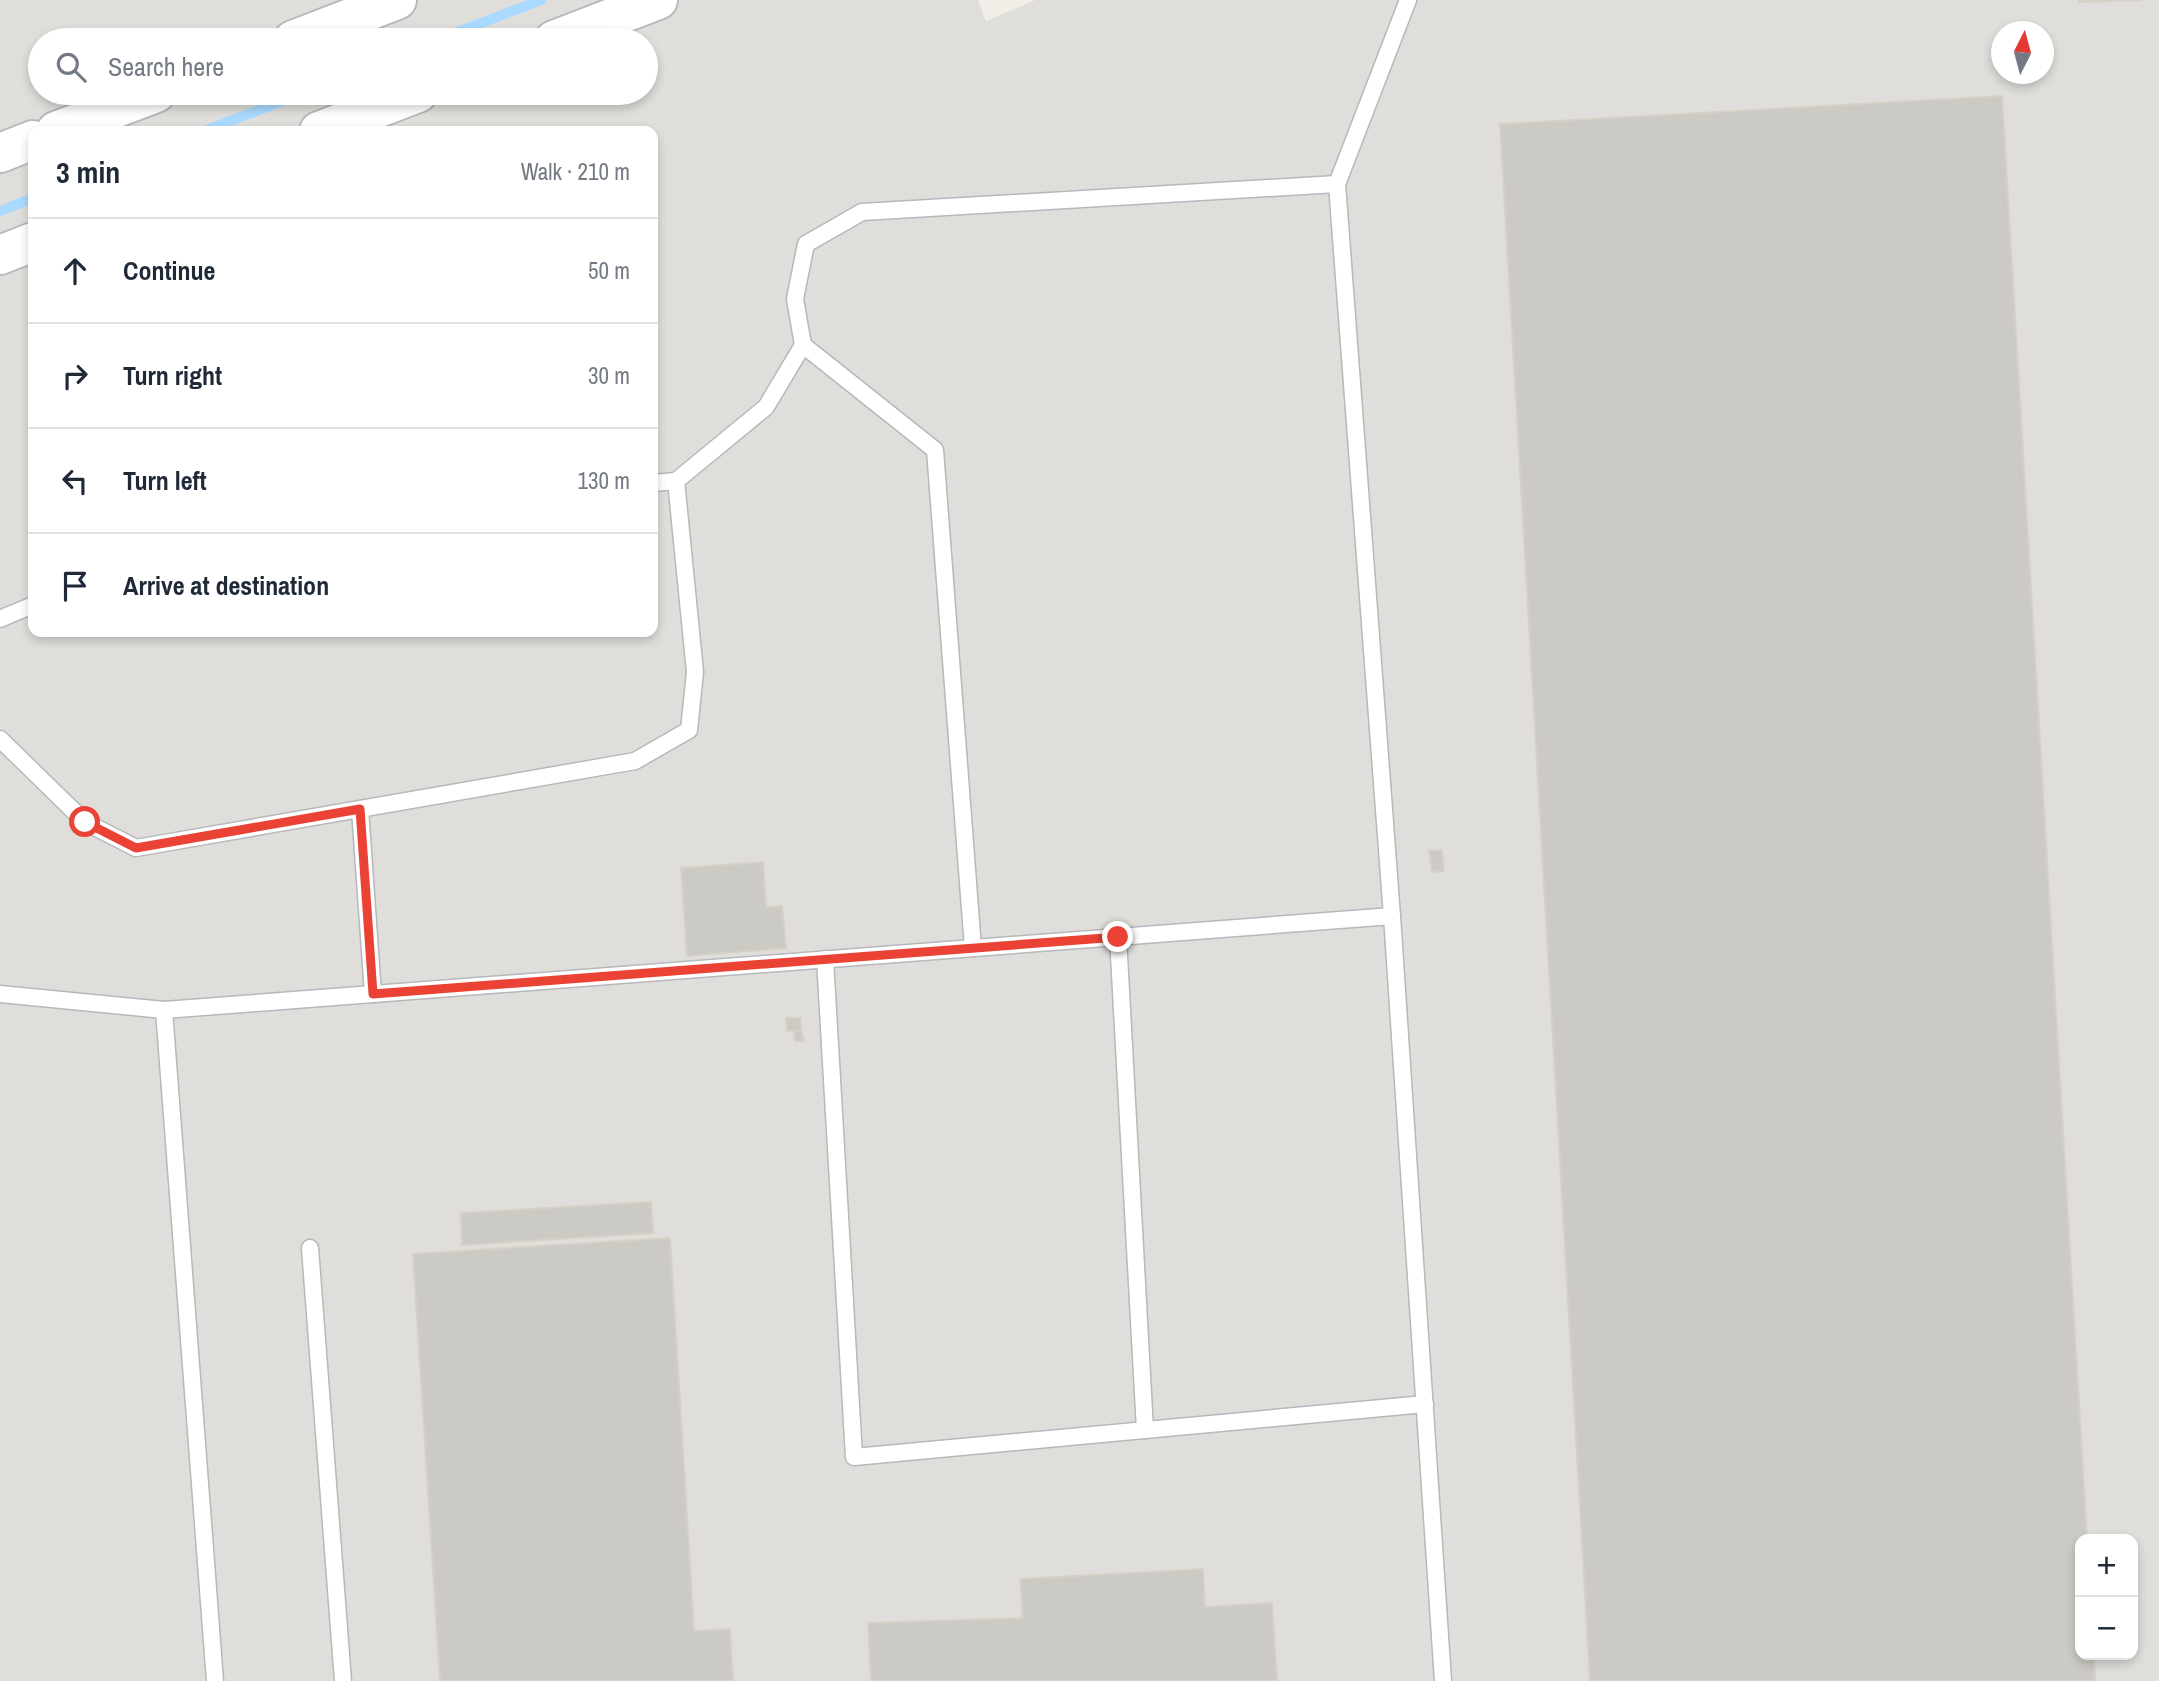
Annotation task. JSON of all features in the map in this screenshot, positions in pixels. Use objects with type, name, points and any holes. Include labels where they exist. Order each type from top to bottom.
[{"type":"main road","points":[[324,28],[397,0]]},
{"type":"main road","points":[[585,28],[658,0]]},
{"type":"main road","points":[[69,126],[124,105]]},
{"type":"main road","points":[[332,126],[387,105]]},
{"type":"main road","points":[[0,153],[28,142]]},
{"type":"main road","points":[[0,254],[28,244]]},
{"type":"lane","points":[[1409,0],[1336,184],[1392,916],[1443,1681]]},
{"type":"lane","points":[[658,483],[676,481],[766,407],[803,345],[795,299],[806,244],[862,212],[1336,184]]},
{"type":"lane","points":[[803,345],[935,450],[973,948]]},
{"type":"lane","points":[[0,739],[85,822],[136,848],[635,761],[689,730],[695,672],[676,481]]},
{"type":"lane","points":[[0,619],[28,607]]},
{"type":"lane","points":[[360,809],[373,994]]},
{"type":"lane","points":[[0,994],[164,1010],[1392,916]]},
{"type":"lane","points":[[1118,937],[1145,1430]]},
{"type":"lane","points":[[825,960],[854,1457],[1425,1404]]},
{"type":"lane","points":[[164,1010],[215,1681]]},
{"type":"lane","points":[[310,1248],[343,1681]]},
{"type":"shaded area","points":[[0,0],[978,0],[986,21],[1035,0],[2159,0],[2159,1681],[0,1681]]},
{"type":"building","points":[[2079,0],[2142,0],[2079,2]]},
{"type":"building","points":[[2002,96],[2087,1534],[2075,1534],[2075,1660],[2094,1660],[2095,1681],[1590,1681],[1500,124]]},
{"type":"building","points":[[1442,850],[1444,871],[1432,872],[1429,851]]},
{"type":"building","points":[[763,862],[766,907],[782,906],[786,948],[687,956],[681,868]]},
{"type":"building","points":[[786,1018],[801,1018],[801,1030],[787,1031]]},
{"type":"building","points":[[801,1030],[804,1041],[795,1041],[794,1031]]},
{"type":"building","points":[[651,1202],[653,1233],[462,1245],[461,1213]]},
{"type":"building","points":[[670,1238],[694,1631],[730,1629],[733,1681],[440,1681],[413,1254]]},
{"type":"building","points":[[1203,1569],[1205,1607],[1272,1603],[1277,1681],[871,1681],[868,1623],[1023,1618],[1020,1579]]},
{"type":"waterway","points":[[468,28],[541,0]]},
{"type":"waterway","points":[[217,126],[272,105]]},
{"type":"waterway","points":[[0,211],[28,200]]},
{"type":"route","points":[[85,822],[136,848],[360,809],[373,994],[1118,937]]}]
